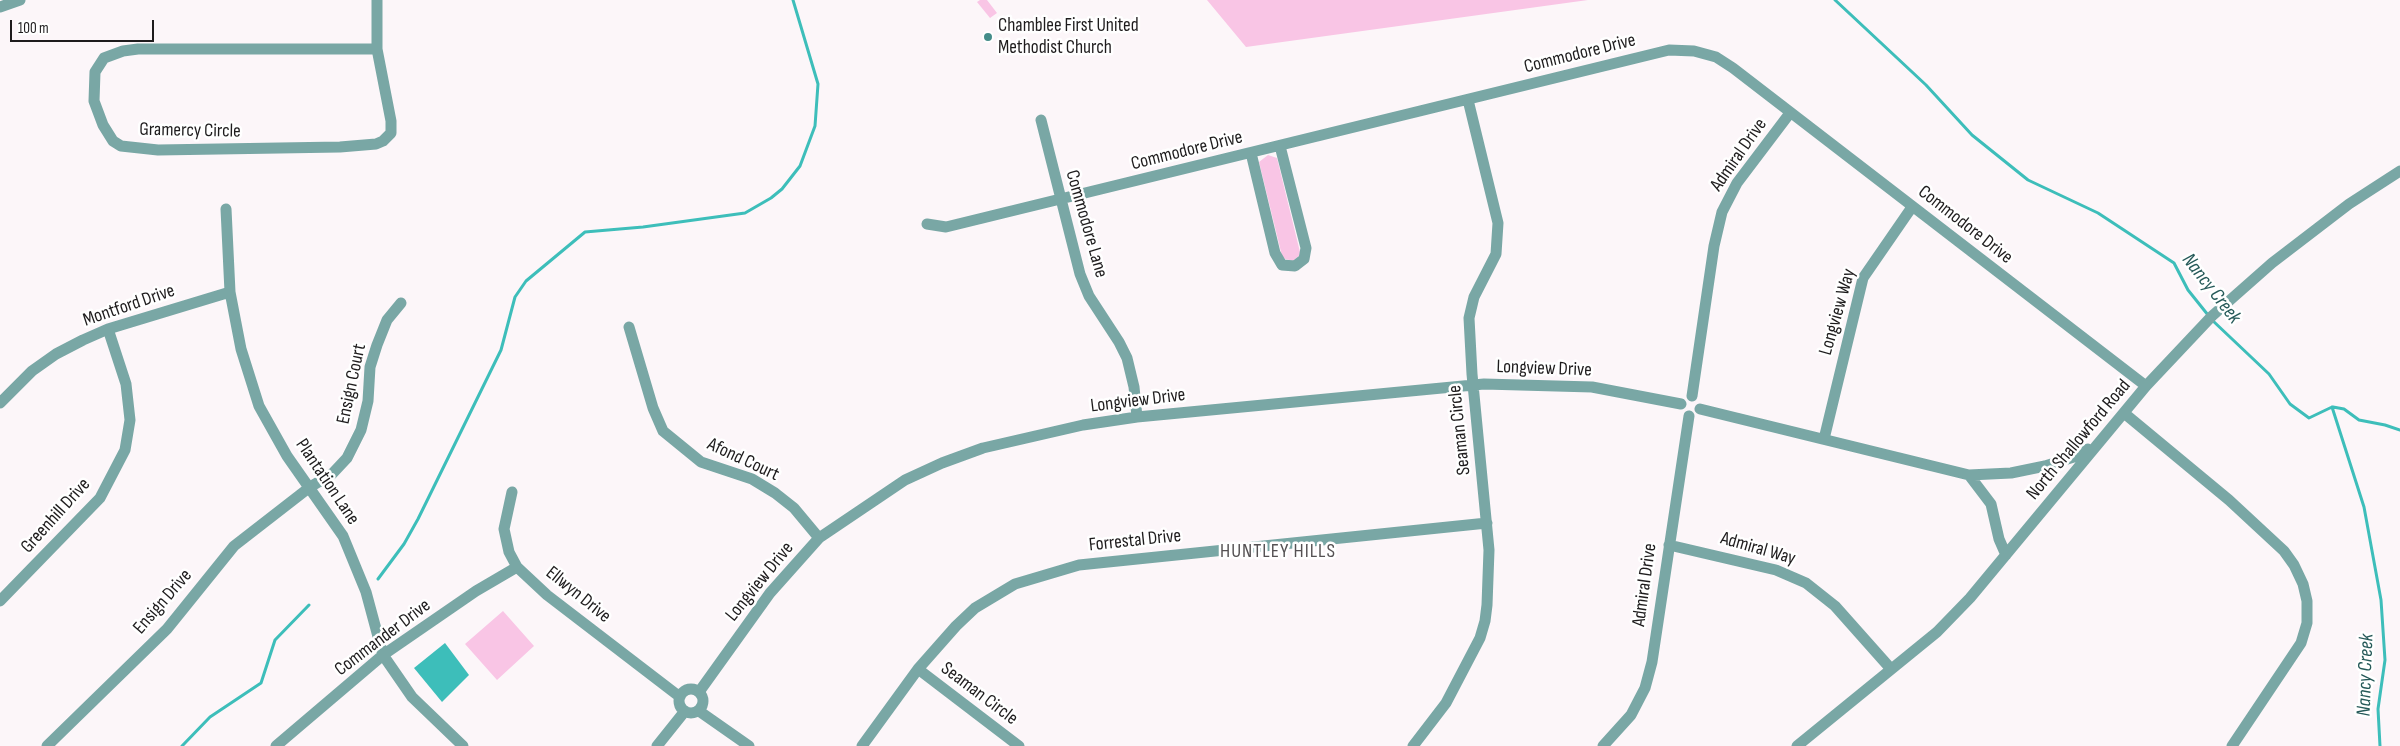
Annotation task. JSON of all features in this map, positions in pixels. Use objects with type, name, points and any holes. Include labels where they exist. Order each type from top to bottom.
[{"type":"street","points":[[0,7],[20,0]]},
{"type":"street","name":"Gramercy Circle","points":[[377,0],[377,49],[391,121],[391,139],[366,146],[227,150],[158,150],[112,145],[94,101],[95,63],[111,55],[138,49],[377,49]]},
{"type":"street","name":"Commodore Drive","points":[[927,224],[946,227],[1677,50],[1694,51],[1716,57],[1733,68],[2146,386]]},
{"type":"street","name":"Seaman Circle","points":[[1413,746],[1446,703],[1480,638],[1486,620],[1489,578],[1487,524],[1469,340],[1471,307],[1496,254],[1498,223],[1468,100]]},
{"type":"street","name":"Admiral Drive","points":[[1692,396],[1714,246],[1722,212],[1737,182],[1790,113]]},
{"type":"street","name":"Commodore Lane","points":[[1041,120],[1060,200],[1084,286],[1127,358],[1134,388],[1137,417]]},
{"type":"street","points":[[1251,153],[1275,253],[1282,265],[1295,266],[1304,259],[1306,248],[1280,146]]},
{"type":"street","name":"North Shallowford Road","points":[[1797,746],[1937,632],[1970,598],[2096,444],[2208,319],[2279,258],[2349,204],[2400,170]]},
{"type":"street","name":"Longview Way","points":[[1824,439],[1863,278],[1912,206]]},
{"type":"street","name":"Plantation Lane","points":[[226,209],[230,292],[241,349],[259,406],[288,456],[344,536],[366,592],[383,655],[412,696],[463,746]]},
{"type":"street","name":"Montford Drive","points":[[0,403],[32,371],[56,354],[108,328],[230,292]]},
{"type":"street","name":"Ensign Court","points":[[310,487],[332,474],[355,445],[363,420],[370,367],[377,345],[387,320],[401,303]]},
{"type":"street","name":"Afond Court","points":[[629,327],[653,408],[662,431],[700,462],[752,480],[775,493],[794,508],[819,538]]},
{"type":"street","name":"Greenhill Drive","points":[[0,600],[100,498],[125,450],[130,420],[126,384],[108,328]]},
{"type":"street","name":"Longview Drive","points":[[699,692],[770,593],[819,538],[905,480],[942,463],[983,448],[1083,424],[1137,417],[1473,385],[1513,384],[1592,387],[1681,404]]},
{"type":"street","points":[[1692,396],[1698,399],[1700,409],[1696,414],[1689,416],[1684,413],[1681,404],[1684,399],[1692,396]]},
{"type":"street","points":[[1700,409],[1969,474],[2011,473],[2045,466],[2077,456],[2096,444]]},
{"type":"street","points":[[2124,413],[2229,500],[2284,551],[2303,584],[2307,601],[2307,623],[2301,643],[2232,746]]},
{"type":"street","name":"Admiral Drive","points":[[1602,746],[1631,714],[1646,688],[1652,662],[1689,416]]},
{"type":"street","points":[[1969,474],[1991,504],[1998,539],[2006,555]]},
{"type":"street","name":"Ensign Drive","points":[[47,746],[166,629],[234,546],[310,487]]},
{"type":"street","name":"Ellwyn Drive","points":[[512,492],[504,529],[509,552],[517,567],[547,595],[680,697]]},
{"type":"street","name":"Forrestal Drive","points":[[862,746],[918,668],[956,626],[975,608],[994,594],[1032,578],[1079,565],[1487,524]]},
{"type":"street","name":"Admiral Way","points":[[1669,545],[1776,570],[1806,583],[1835,606],[1891,669]]},
{"type":"street","name":"Commander Drive","points":[[276,746],[383,655],[476,591],[517,567]]},
{"type":"street","name":"Seaman Circle","points":[[918,668],[1019,746]]},
{"type":"street","points":[[689,690],[699,692],[703,700],[699,711],[692,714],[685,711],[680,705],[680,697],[689,690]]},
{"type":"street","points":[[657,746],[685,711]]},
{"type":"street","points":[[699,711],[749,746]]},
{"type":"shaded area","points":[[987,0],[997,13],[990,18],[977,2]]},
{"type":"shaded area","points":[[1207,0],[1588,0],[1246,47]]},
{"type":"shaded area","points":[[1268,155],[1277,158],[1300,252],[1299,256],[1293,261],[1282,256],[1259,162]]},
{"type":"shaded area","points":[[503,611],[534,646],[497,680],[465,644]]},
{"type":"water","points":[[445,643],[469,675],[442,702],[414,668]]},
{"type":"waterway","points":[[378,579],[404,544],[418,519],[501,350],[515,297],[526,281],[585,232],[643,227],[745,213],[771,198],[782,189],[800,166],[815,126],[818,84],[793,0]]},
{"type":"waterway","name":"Nancy Creek","points":[[1835,0],[1926,85],[1972,135],[2028,180],[2098,213],[2174,263],[2188,290],[2208,315]]},
{"type":"waterway","name":"Nancy Creek","points":[[2212,320],[2269,374],[2290,404],[2309,418],[2332,407]]},
{"type":"waterway","name":"Nancy Creek","points":[[2332,407],[2364,507],[2381,600],[2385,660],[2378,709],[2380,746]]},
{"type":"waterway","points":[[2333,407],[2344,409],[2359,420],[2400,430]]},
{"type":"waterway","points":[[182,746],[210,717],[261,683],[275,640],[309,605]]},
{"type":"place","name":"Chamblee First United Methodist Church","points":[[988,37]]},
{"type":"district","name":"HUNTLEY HILLS","points":[[1278,552]]}]
